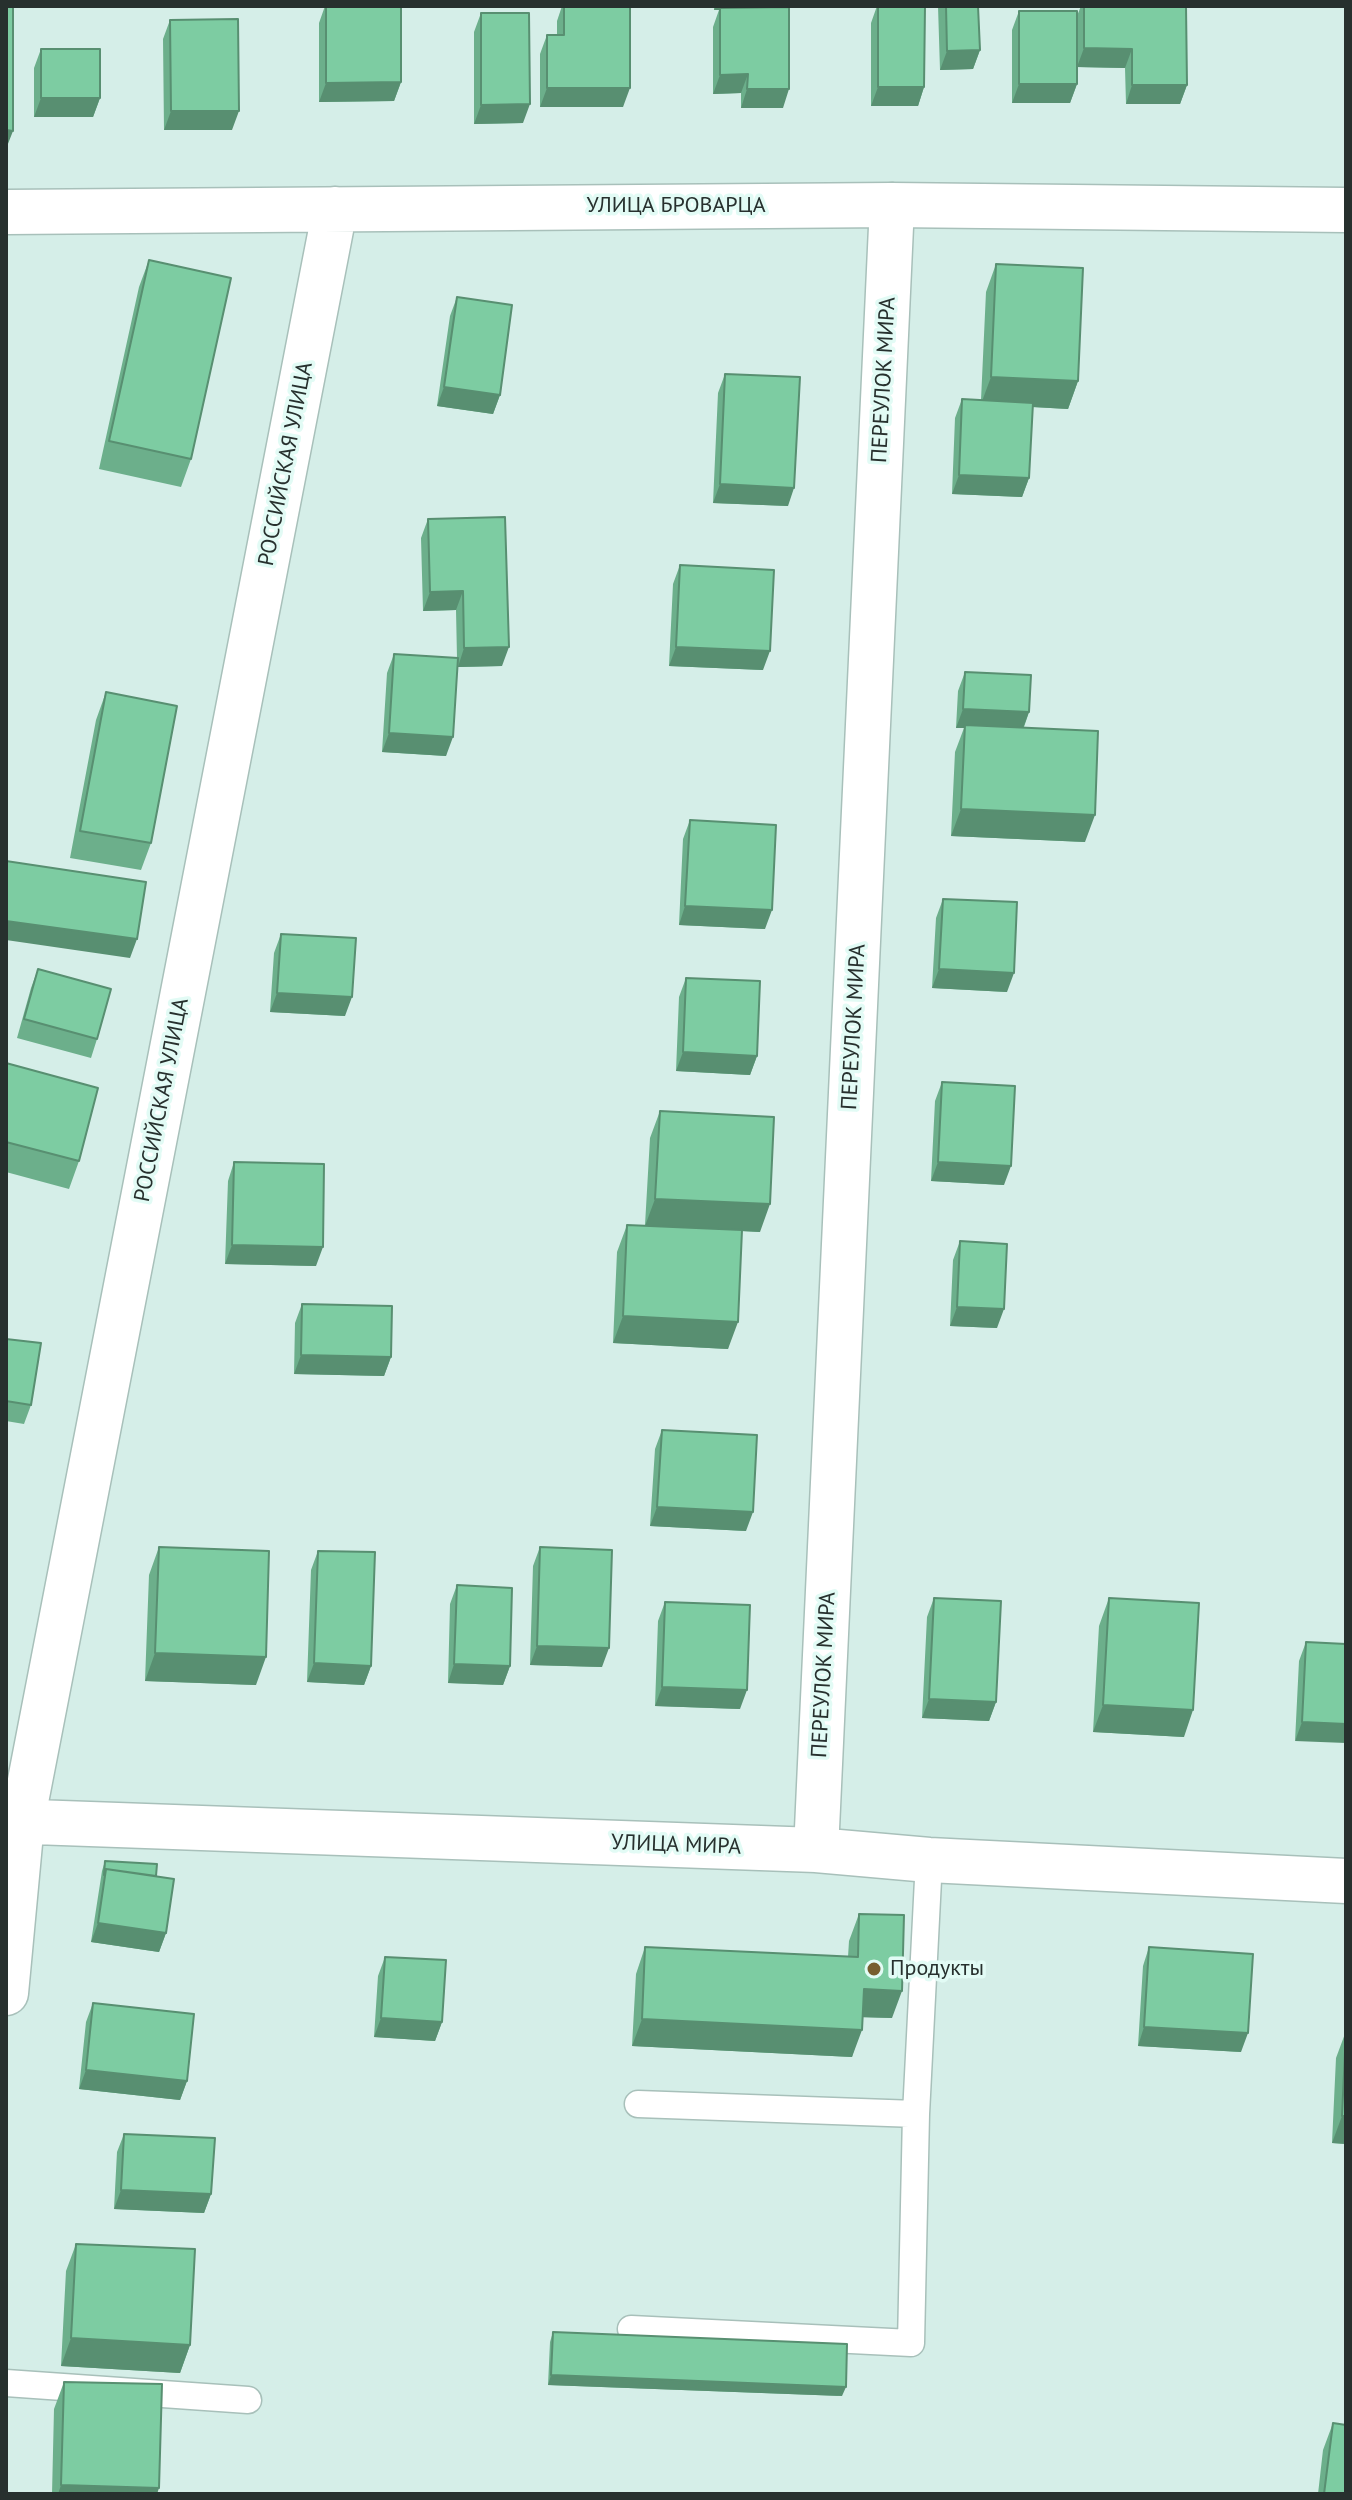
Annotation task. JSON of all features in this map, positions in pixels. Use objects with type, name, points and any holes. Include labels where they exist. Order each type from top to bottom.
[{"type":"street","name":"УЛИЦА БРОВАРЦА","points":[[6,212],[892,205],[1346,210]]},
{"type":"street","name":"ПЕРЕУЛОК МИРА","points":[[816,1850],[892,205]]},
{"type":"street","name":"РОССИЙСКАЯ УЛИЦА","points":[[6,1993],[14,1821],[335,209]]},
{"type":"street","name":"УЛИЦА МИРА","points":[[14,1821],[816,1850],[929,1860],[1346,1881]]},
{"type":"lane","points":[[631,2329],[911,2343],[916,2114],[929,1860]]},
{"type":"lane","points":[[638,2104],[916,2114]]},
{"type":"lane","points":[[6,2383],[248,2400]]},
{"type":"building","points":[[6,6],[13,6],[13,131],[6,130]]},
{"type":"building","points":[[326,6],[401,6],[401,82],[326,83]]},
{"type":"building","points":[[564,6],[630,6],[630,88],[547,88],[547,35],[564,35]]},
{"type":"building","points":[[878,6],[925,6],[924,87],[878,87]]},
{"type":"building","points":[[946,6],[978,6],[980,50],[947,51]]},
{"type":"building","points":[[1084,6],[1186,6],[1187,85],[1132,85],[1132,49],[1084,48]]},
{"type":"building","points":[[789,7],[789,89],[747,89],[748,74],[720,75],[720,8]]},
{"type":"building","points":[[1019,11],[1077,11],[1077,84],[1019,84]]},
{"type":"building","points":[[481,13],[529,13],[530,104],[481,105]]},
{"type":"building","points":[[238,19],[239,111],[171,111],[170,20]]},
{"type":"building","points":[[41,49],[100,49],[100,98],[41,98]]},
{"type":"building","points":[[149,260],[231,278],[191,459],[109,441]]},
{"type":"building","points":[[996,264],[1083,268],[1078,381],[991,377]]},
{"type":"building","points":[[457,297],[512,305],[500,395],[444,387]]},
{"type":"building","points":[[725,374],[800,377],[794,488],[720,484]]},
{"type":"building","points":[[962,399],[1033,403],[1029,478],[959,475]]},
{"type":"building","points":[[505,517],[509,647],[464,648],[463,591],[430,592],[428,519]]},
{"type":"building","points":[[680,565],[774,570],[770,651],[676,647]]},
{"type":"building","points":[[394,654],[458,658],[453,737],[389,733]]},
{"type":"building","points":[[965,672],[1031,675],[1029,712],[963,709]]},
{"type":"building","points":[[106,692],[177,706],[151,843],[80,831]]},
{"type":"building","points":[[965,725],[1098,731],[1095,815],[961,809]]},
{"type":"building","points":[[690,820],[776,825],[772,910],[685,906]]},
{"type":"building","points":[[6,861],[146,882],[137,939],[6,921]]},
{"type":"building","points":[[943,899],[1017,902],[1014,973],[939,969]]},
{"type":"building","points":[[281,934],[356,938],[352,997],[277,993]]},
{"type":"building","points":[[38,969],[111,989],[97,1039],[24,1019]]},
{"type":"building","points":[[686,978],[760,981],[757,1056],[683,1052]]},
{"type":"building","points":[[6,1063],[98,1088],[79,1161],[6,1142]]},
{"type":"building","points":[[942,1082],[1015,1086],[1011,1166],[938,1162]]},
{"type":"building","points":[[660,1111],[774,1117],[770,1204],[655,1199]]},
{"type":"building","points":[[234,1162],[324,1164],[323,1247],[232,1245]]},
{"type":"building","points":[[627,1225],[742,1230],[738,1322],[623,1316]]},
{"type":"building","points":[[960,1241],[1007,1244],[1004,1309],[957,1307]]},
{"type":"building","points":[[302,1304],[392,1306],[391,1357],[301,1355]]},
{"type":"building","points":[[6,1339],[41,1343],[31,1405],[6,1401]]},
{"type":"building","points":[[662,1430],[757,1435],[753,1512],[657,1507]]},
{"type":"building","points":[[159,1547],[269,1551],[266,1657],[155,1653]]},
{"type":"building","points":[[540,1547],[612,1550],[609,1648],[537,1646]]},
{"type":"building","points":[[318,1551],[375,1552],[371,1666],[314,1663]]},
{"type":"building","points":[[457,1585],[512,1588],[510,1666],[454,1664]]},
{"type":"building","points":[[934,1598],[1001,1601],[996,1702],[929,1699]]},
{"type":"building","points":[[1109,1598],[1199,1603],[1193,1710],[1103,1705]]},
{"type":"building","points":[[665,1602],[750,1605],[747,1690],[662,1687]]},
{"type":"building","points":[[1306,1642],[1346,1644],[1346,1724],[1302,1722]]},
{"type":"building","points":[[105,1861],[157,1864],[156,1876],[106,1869],[104,1875]]},
{"type":"building","points":[[106,1869],[174,1879],[166,1933],[98,1923]]},
{"type":"building","points":[[859,1914],[904,1915],[902,1991],[864,1989],[862,2030],[642,2019],[645,1947],[858,1957]]},
{"type":"building","points":[[1149,1947],[1253,1954],[1248,2033],[1144,2027]]},
{"type":"building","points":[[385,1957],[446,1960],[442,2022],[381,2018]]},
{"type":"building","points":[[93,2003],[194,2014],[187,2081],[86,2070]]},
{"type":"building","points":[[1346,2031],[1346,2116],[1342,2116]]},
{"type":"building","points":[[124,2134],[215,2138],[211,2194],[121,2190]]},
{"type":"building","points":[[76,2244],[195,2249],[190,2345],[71,2338]]},
{"type":"building","points":[[553,2332],[847,2344],[846,2387],[551,2375]]},
{"type":"building","points":[[64,2382],[162,2384],[159,2488],[61,2485]]},
{"type":"building","points":[[1333,2423],[1346,2425],[1346,2494],[1324,2494]]},
{"type":"place","name":"Продукты","points":[[874,1969]]}]
